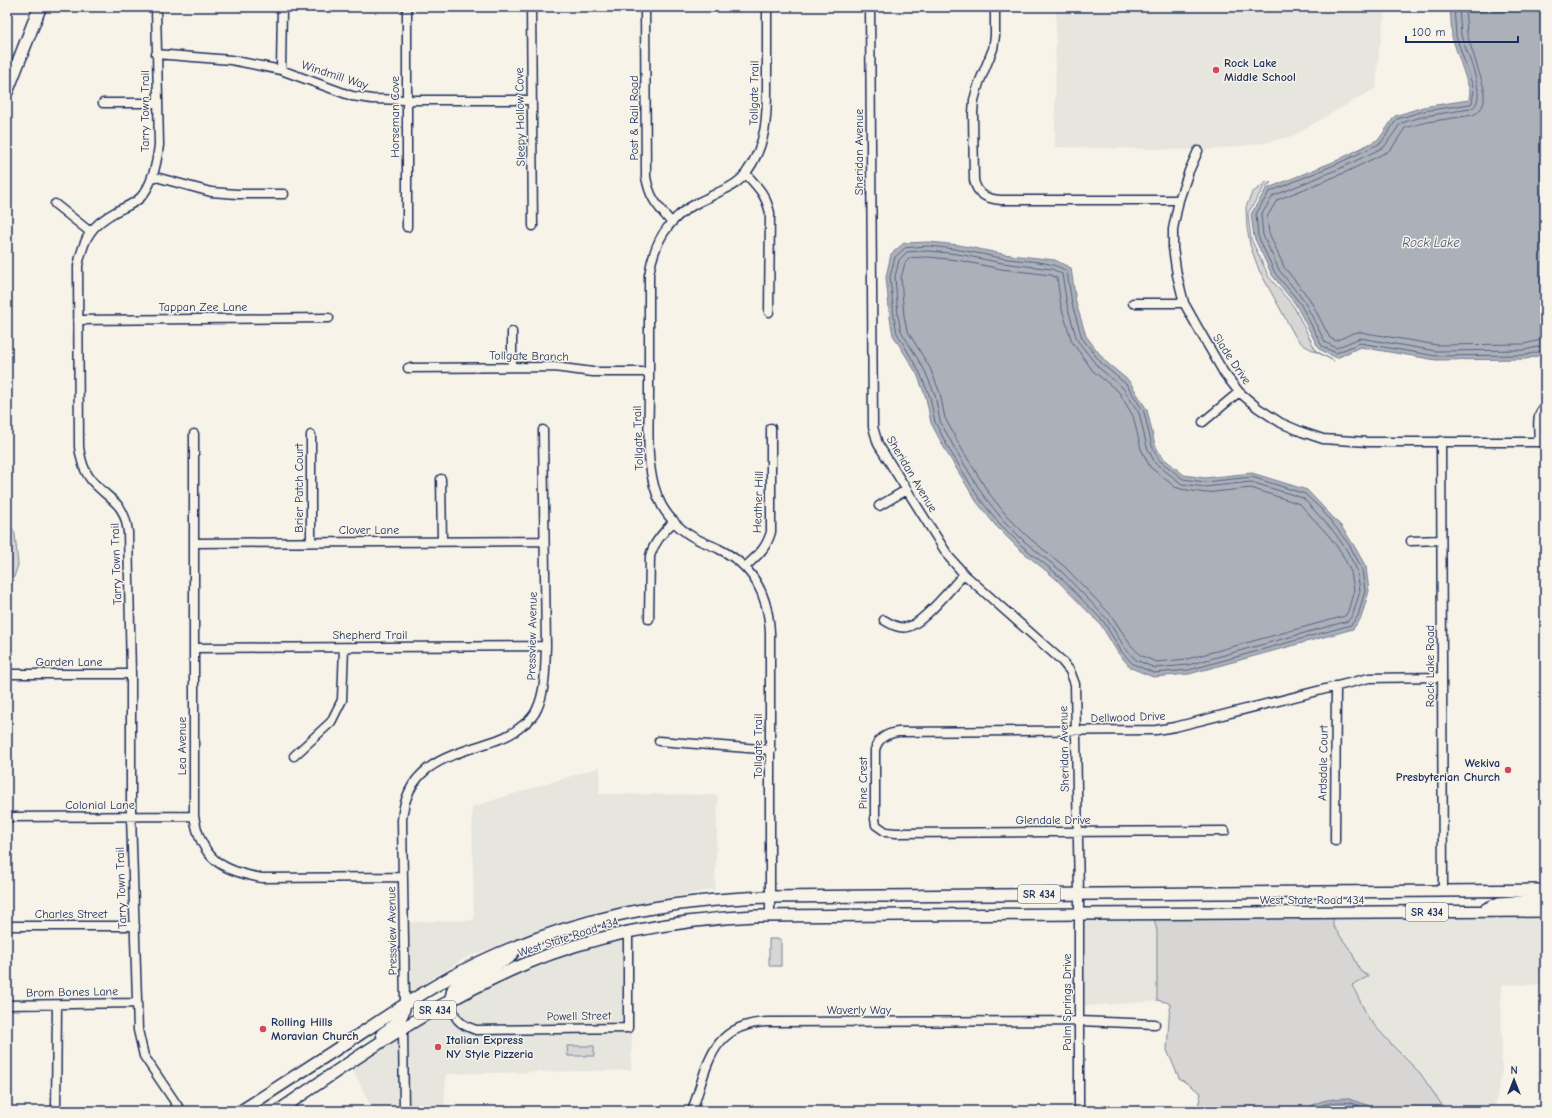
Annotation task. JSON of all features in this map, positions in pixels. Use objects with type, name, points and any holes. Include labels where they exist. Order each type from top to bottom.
[{"type":"highway","points":[[7,91],[40,7]]},
{"type":"main road","name":"SR 434","points":[[241,1111],[405,1004],[460,972],[519,945],[577,925],[633,911],[696,901],[769,897],[1545,890]]},
{"type":"main road","points":[[1482,911],[1499,903],[1545,900]]},
{"type":"main road","name":"West State Road 434","points":[[278,1111],[352,1060],[481,984],[526,964],[606,936],[694,920],[770,916],[1545,911]]},
{"type":"main road","points":[[450,1002],[453,989],[459,984],[509,958],[519,945]]},
{"type":"main road","points":[[352,1060],[363,1046],[393,1027],[404,1015],[405,1004]]},
{"type":"street","name":"Tarry Town Trail","points":[[156,7],[159,145],[157,160],[152,176],[141,197],[101,221],[89,231],[78,266],[79,446],[81,462],[86,472],[94,483],[123,510],[128,532],[131,674],[131,816],[136,1004],[139,1036],[144,1056],[181,1111]]},
{"type":"street","points":[[281,70],[282,7]]},
{"type":"street","name":"Horseman Cove","points":[[407,7],[407,227]]},
{"type":"street","name":"Sleepy Hollow Cove","points":[[531,7],[533,226]]},
{"type":"street","name":"Post & Rail Road","points":[[646,7],[646,177],[654,202],[671,222]]},
{"type":"street","name":"Tollgate Trail","points":[[767,7],[767,121],[761,144],[746,174],[736,183],[698,202],[684,211],[671,222],[657,244],[650,267],[649,372],[651,475],[660,502],[674,522],[695,539],[719,549],[745,567],[754,577],[765,599],[770,621],[770,916]]},
{"type":"street","name":"Sheridan Avenue","points":[[870,7],[873,427],[878,444],[949,557],[964,574],[1061,660],[1070,671],[1075,684],[1079,894]]},
{"type":"street","points":[[995,7],[995,36],[993,49],[979,83],[973,113],[974,180],[976,188],[981,194],[989,199],[1000,200],[1179,200]]},
{"type":"street","name":"Windmill Way","points":[[156,54],[231,60],[281,70],[352,96],[372,99],[531,100]]},
{"type":"street","points":[[103,103],[158,103]]},
{"type":"street","name":"Slade Drive","points":[[1198,151],[1179,200],[1173,229],[1173,248],[1177,275],[1184,303],[1215,357],[1239,392],[1258,408],[1281,423],[1323,439],[1368,442],[1542,442]]},
{"type":"street","points":[[746,174],[761,190],[768,201],[770,213],[769,312]]},
{"type":"street","points":[[152,176],[211,192],[237,194],[284,194]]},
{"type":"street","points":[[55,204],[89,231]]},
{"type":"street","points":[[1133,303],[1184,303]]},
{"type":"street","name":"Tappan Zee Lane","points":[[78,320],[329,318]]},
{"type":"street","points":[[512,332],[512,367]]},
{"type":"street","name":"Tollgate Branch","points":[[408,368],[554,367],[593,372],[649,372]]},
{"type":"street","points":[[1203,422],[1239,392]]},
{"type":"street","points":[[1542,442],[1539,416],[1541,410],[1545,407]]},
{"type":"street","name":"Heather Hill","points":[[745,567],[762,552],[768,542],[771,532],[771,428]]},
{"type":"street","name":"Pressview Avenue","points":[[405,1004],[402,820],[403,806],[413,783],[424,771],[438,761],[504,737],[519,729],[530,719],[536,710],[542,694],[545,678],[546,646],[543,430]]},
{"type":"street","name":"Lea Avenue","points":[[194,434],[194,816],[200,839],[210,854],[225,868],[242,874],[262,878],[403,877]]},
{"type":"street","name":"Brier Patch Court","points":[[311,435],[311,542]]},
{"type":"street","name":"Rock Lake Road","points":[[1441,441],[1443,891]]},
{"type":"street","points":[[441,479],[442,541]]},
{"type":"street","points":[[879,506],[906,490]]},
{"type":"street","points":[[649,619],[650,556],[659,537],[674,522]]},
{"type":"street","points":[[1411,541],[1441,540]]},
{"type":"street","name":"Clover Lane","points":[[194,543],[544,541]]},
{"type":"street","points":[[884,620],[906,628],[915,625],[964,574]]},
{"type":"street","name":"Shepherd Trail","points":[[194,648],[546,646]]},
{"type":"street","points":[[294,756],[331,722],[342,700],[344,648]]},
{"type":"street","name":"Garden Lane","points":[[7,674],[131,674]]},
{"type":"street","name":"Dellwood Drive","points":[[882,737],[890,733],[898,732],[1156,730],[1175,727],[1369,678],[1441,677]]},
{"type":"street","name":"Ardsdale Court","points":[[1335,841],[1336,686]]},
{"type":"street","name":"Pine Crest","points":[[881,829],[876,825],[875,819],[875,750],[877,743],[882,737]]},
{"type":"street","points":[[659,740],[770,750]]},
{"type":"street","name":"Colonial Lane","points":[[7,817],[194,816]]},
{"type":"street","name":"Glendale Drive","points":[[881,829],[886,832],[896,833],[1225,831]]},
{"type":"street","name":"Palm Springs Drive","points":[[1079,894],[1079,1111]]},
{"type":"street","name":"Charles Street","points":[[7,926],[135,926]]},
{"type":"street","name":"Powell Street","points":[[450,1002],[455,1017],[464,1026],[476,1030],[628,1028],[628,932]]},
{"type":"street","name":"Brom Bones Lane","points":[[7,1005],[136,1004]]},
{"type":"street","points":[[56,1111],[57,1005]]},
{"type":"street","points":[[1079,1021],[1155,1024]]},
{"type":"street","name":"Waverly Way","points":[[692,1111],[712,1053],[721,1039],[732,1031],[746,1026],[768,1022],[1079,1021]]},
{"type":"street","points":[[403,1029],[404,1111]]},
{"type":"shaded area","name":"Rock Lake Middle School","points":[[1056,7],[1386,7],[1379,51],[1376,88],[1292,136],[1264,143],[1209,150],[1055,147]]},
{"type":"shaded area","points":[[1268,181],[1271,183],[1264,187],[1248,213],[1251,239],[1269,277],[1294,307],[1316,351],[1334,361],[1303,345],[1295,336],[1259,270],[1250,245],[1247,228],[1246,207],[1252,193]]},
{"type":"shaded area","points":[[7,517],[15,534],[18,565],[7,598],[8,572]]},
{"type":"shaded area","points":[[600,767],[599,794],[718,795],[715,889],[587,914],[467,957],[409,993],[407,922],[474,920],[472,807]]},
{"type":"shaded area","points":[[1545,915],[1545,985],[1501,984],[1502,1072],[1494,1111],[1446,1111],[1420,1073],[1369,1019],[1352,985],[1368,976],[1361,972],[1351,951],[1333,926],[1333,917]]},
{"type":"shaded area","points":[[1333,917],[1333,926],[1351,951],[1361,972],[1369,976],[1352,985],[1369,1019],[1420,1073],[1446,1111],[1375,1111],[1367,1105],[1305,1111],[1197,1111],[1201,1093],[1179,1078],[1167,1050],[1170,1003],[1157,1000],[1157,931],[1154,918]]},
{"type":"shaded area","points":[[1154,918],[1157,931],[1157,1000],[1163,1001],[1083,1006],[1084,919]]},
{"type":"shaded area","points":[[631,935],[635,935],[631,1070],[446,1074],[444,1111],[408,1111],[407,1031],[448,1008],[452,1020],[462,1029],[476,1034],[632,1032]]},
{"type":"shaded area","points":[[624,937],[624,1023],[477,1026],[466,1022],[458,1014],[455,1004],[515,974],[564,954]]},
{"type":"shaded area","points":[[769,939],[781,939],[781,966],[769,966]]},
{"type":"shaded area","points":[[399,1036],[400,1111],[373,1111],[351,1066]]},
{"type":"shaded area","points":[[567,1046],[594,1046],[594,1056],[568,1056]]},
{"type":"water","name":"Rock Lake","points":[[1450,7],[1545,7],[1545,354],[1526,359],[1436,360],[1360,347],[1337,358],[1319,349],[1296,305],[1272,275],[1254,237],[1251,214],[1266,189],[1338,160],[1379,139],[1395,116],[1423,107],[1469,100],[1470,91],[1452,37]]},
{"type":"water","points":[[929,242],[959,245],[1003,254],[1055,260],[1071,268],[1076,303],[1086,336],[1105,361],[1130,382],[1147,410],[1155,445],[1162,457],[1184,475],[1205,478],[1252,473],[1307,490],[1341,526],[1366,567],[1369,591],[1361,618],[1353,629],[1189,674],[1153,677],[1131,668],[1118,653],[1101,625],[1055,578],[1018,548],[996,526],[976,501],[931,423],[926,398],[917,374],[893,335],[886,277],[891,254],[904,243]]},
{"type":"water","points":[[1346,1098],[1367,1105],[1375,1111],[1305,1111],[1309,1107],[1319,1102]]},
{"type":"place","name":"Rock Lake Middle School","points":[[1216,70]]},
{"type":"place","name":"Wekiva Presbyterian Church","points":[[1508,770]]},
{"type":"place","name":"Rolling Hills Moravian Church","points":[[263,1029]]},
{"type":"place","name":"Italian Express NY Style Pizzeria","points":[[438,1047]]}]
